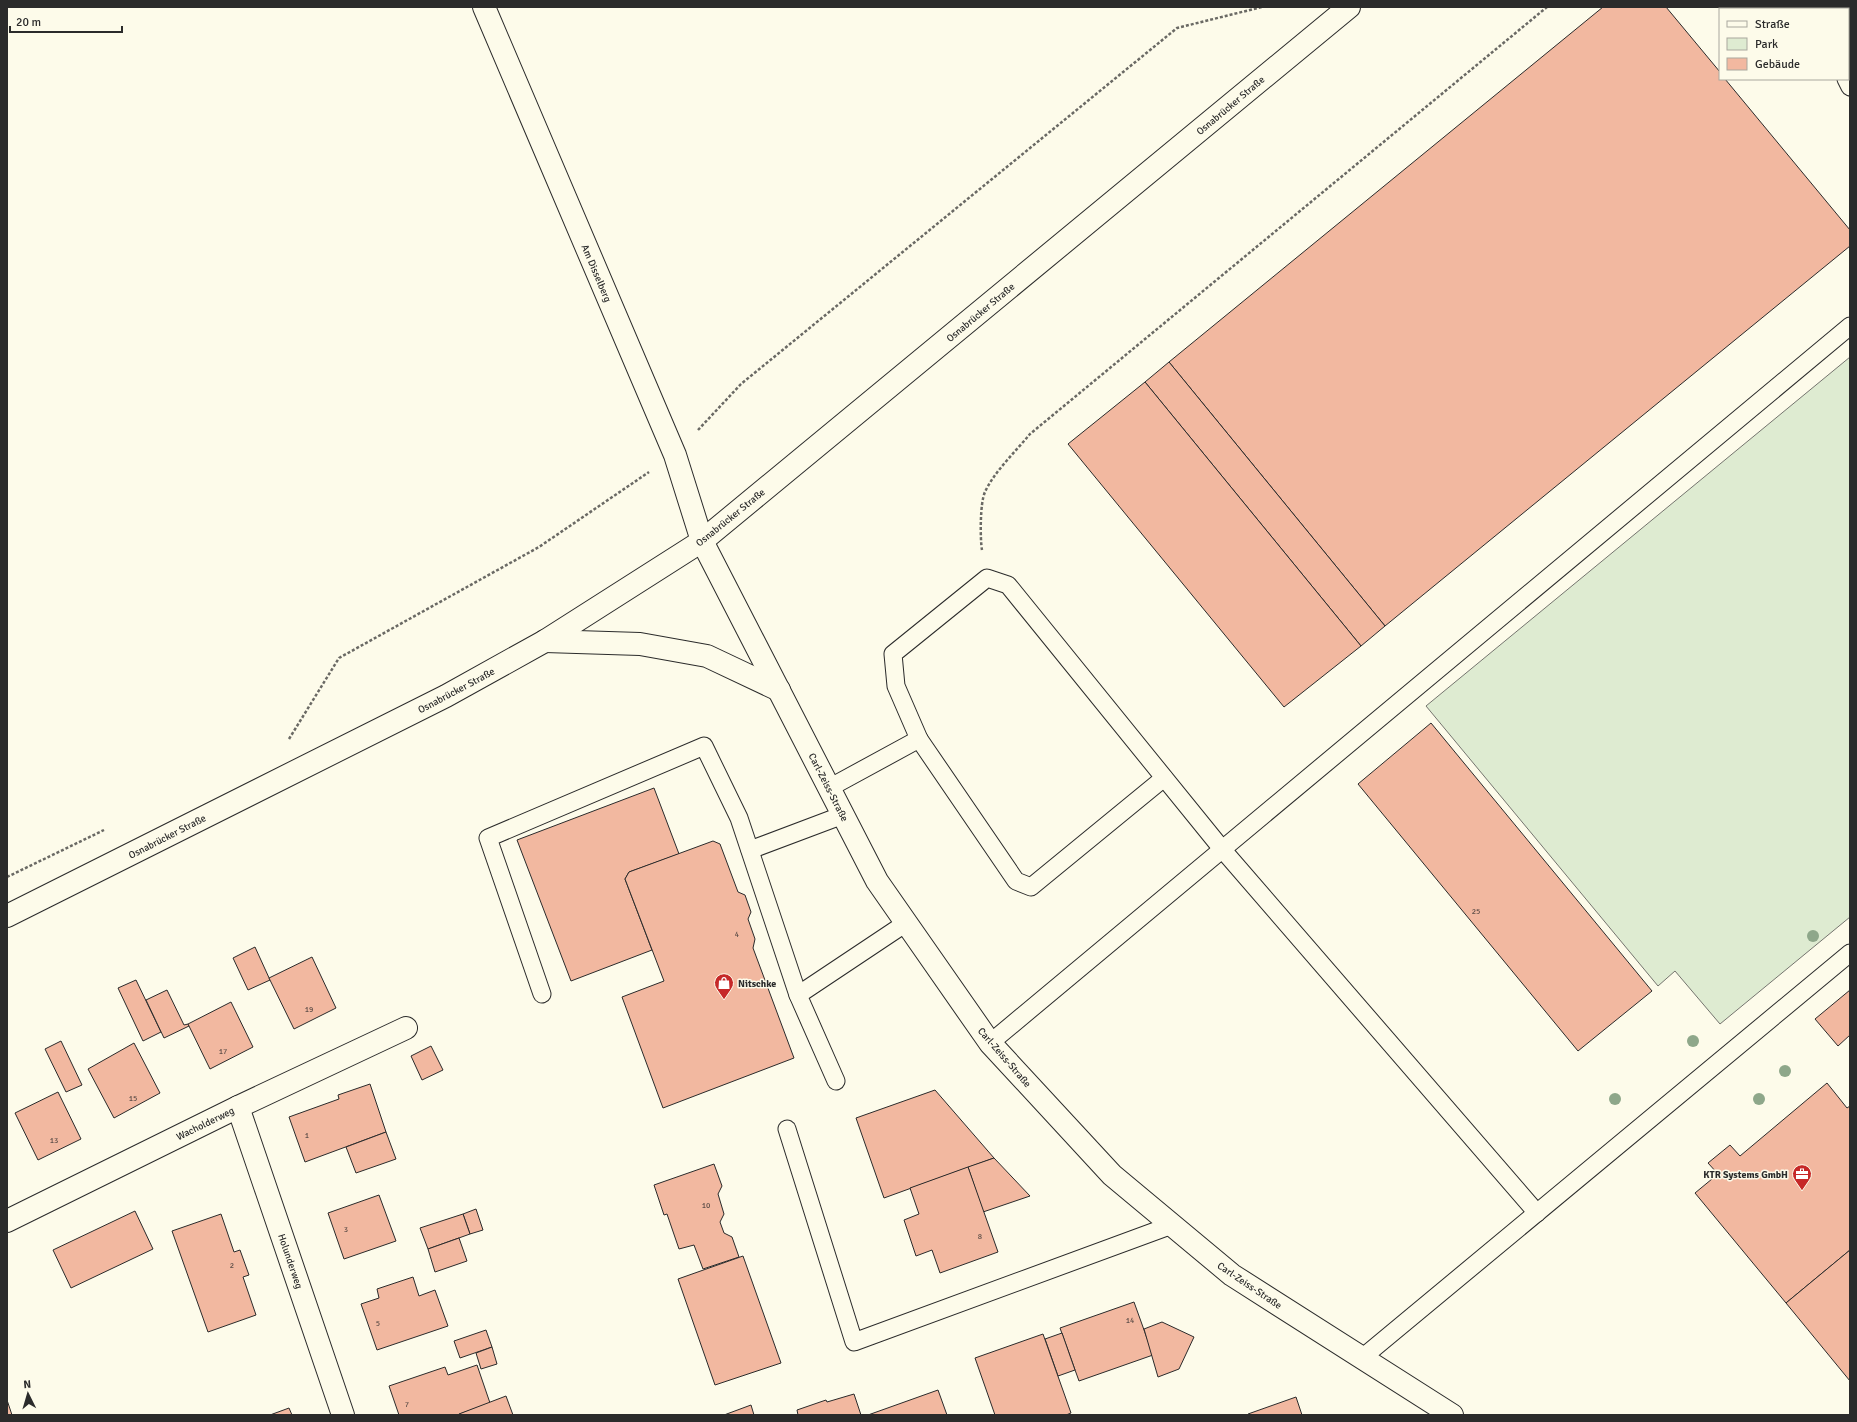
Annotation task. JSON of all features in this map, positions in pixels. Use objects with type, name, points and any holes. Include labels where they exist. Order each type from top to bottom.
[{"type":"street","name":"Am Disselberg","points":[[484,7],[675,455],[702,541]]},
{"type":"street","name":"Osnabrücker Straße","points":[[7,916],[446,696],[545,641],[702,541],[1349,7]]},
{"type":"street","name":"Carl-Zeiss-Straße","points":[[702,541],[877,881],[990,1043],[1112,1176],[1232,1275],[1452,1415]]},
{"type":"street","points":[[545,641],[640,644],[706,656],[779,690]]},
{"type":"street","name":"Wacholderweg","points":[[7,1221],[238,1107],[406,1028]]},
{"type":"street","name":"Holunderweg","points":[[238,1107],[343,1415]]},
{"type":"lane","points":[[990,1043],[1850,326]]},
{"type":"lane","points":[[1164,778],[1031,887],[1016,881],[919,739],[896,686],[893,654],[987,578],[1008,585],[1222,849],[1537,1213]]},
{"type":"lane","points":[[829,788],[919,739]]},
{"type":"lane","points":[[542,994],[488,838],[704,746],[739,818],[798,995],[836,1081]]},
{"type":"lane","points":[[750,850],[843,815]]},
{"type":"lane","points":[[798,995],[906,923]]},
{"type":"lane","points":[[1362,1358],[1850,953]]},
{"type":"lane","points":[[787,1130],[854,1342],[1172,1225]]},
{"type":"path","points":[[987,578],[980,539],[984,493],[994,478],[1030,434],[1548,7]]},
{"type":"green space","points":[[1850,357],[1850,917],[1720,1024],[1675,971],[1658,986],[1426,706]]},
{"type":"building","points":[[1603,7],[1666,7],[1719,71],[1719,80],[1726,80],[1850,230],[1850,246],[1385,626],[1169,362]]},
{"type":"building","points":[[1169,362],[1385,626],[1361,646],[1145,382]]},
{"type":"building","points":[[1145,382],[1361,646],[1284,707],[1068,444]]},
{"type":"building","points":[[1431,723],[1652,991],[1578,1051],[1358,784]]},
{"type":"building","points":[[654,788],[679,854],[629,872],[625,879],[652,950],[571,981],[517,840]]},
{"type":"building","points":[[713,841],[720,844],[738,892],[745,895],[751,912],[748,919],[755,939],[753,948],[794,1058],[663,1108],[622,997],[664,981],[625,879],[629,872]]},
{"type":"building","points":[[255,947],[270,980],[248,990],[233,958]]},
{"type":"building","points":[[312,957],[336,1008],[294,1029],[269,978]]},
{"type":"building","points":[[136,980],[161,1032],[143,1041],[118,988]]},
{"type":"building","points":[[167,990],[184,1025],[188,1024],[189,1026],[164,1038],[146,1000]]},
{"type":"building","points":[[1850,990],[1850,1035],[1838,1046],[1815,1019]]},
{"type":"building","points":[[231,1002],[253,1047],[210,1069],[188,1024]]},
{"type":"building","points":[[61,1041],[82,1085],[66,1092],[45,1049]]},
{"type":"building","points":[[134,1043],[160,1093],[114,1118],[88,1069]]},
{"type":"building","points":[[431,1046],[443,1070],[422,1080],[411,1056]]},
{"type":"building","points":[[1827,1083],[1847,1108],[1850,1106],[1850,1250],[1786,1303],[1695,1193],[1718,1174],[1708,1163],[1730,1145],[1740,1156]]},
{"type":"building","points":[[370,1084],[386,1132],[305,1162],[289,1117],[339,1099],[338,1095]]},
{"type":"building","points":[[935,1090],[994,1158],[884,1198],[856,1118]]},
{"type":"building","points":[[58,1092],[81,1139],[38,1160],[15,1113]]},
{"type":"building","points":[[386,1132],[396,1159],[356,1173],[346,1147]]},
{"type":"building","points":[[994,1158],[1030,1196],[983,1212],[968,1167]]},
{"type":"building","points":[[714,1164],[722,1186],[718,1194],[724,1214],[720,1222],[724,1233],[732,1237],[739,1257],[703,1269],[694,1245],[679,1249],[667,1214],[664,1215],[654,1185]]},
{"type":"building","points":[[968,1167],[998,1252],[940,1273],[932,1250],[916,1256],[904,1220],[919,1214],[910,1188]]},
{"type":"building","points":[[379,1195],[396,1241],[344,1259],[328,1213]]},
{"type":"building","points":[[476,1209],[483,1230],[470,1234],[463,1214]]},
{"type":"building","points":[[135,1211],[153,1249],[71,1288],[53,1250]]},
{"type":"building","points":[[221,1214],[234,1252],[240,1250],[249,1275],[243,1277],[256,1315],[208,1332],[172,1231]]},
{"type":"building","points":[[463,1214],[470,1234],[428,1249],[420,1228]]},
{"type":"building","points":[[459,1238],[467,1261],[435,1272],[428,1249]]},
{"type":"building","points":[[1850,1250],[1850,1381],[1786,1303]]},
{"type":"building","points":[[743,1256],[781,1363],[715,1385],[678,1279]]},
{"type":"building","points":[[413,1277],[419,1296],[435,1290],[448,1326],[377,1350],[361,1304],[379,1298],[377,1289]]},
{"type":"building","points":[[1134,1302],[1153,1355],[1079,1381],[1060,1328]]},
{"type":"building","points":[[1162,1322],[1194,1337],[1179,1369],[1158,1377],[1144,1329]]},
{"type":"building","points":[[486,1330],[492,1347],[460,1358],[454,1341]]},
{"type":"building","points":[[1062,1333],[1075,1370],[1058,1376],[1045,1339]]},
{"type":"building","points":[[1043,1334],[1071,1413],[1066,1415],[995,1415],[975,1358]]},
{"type":"building","points":[[492,1347],[497,1364],[481,1369],[476,1353]]},
{"type":"building","points":[[477,1365],[490,1403],[457,1415],[399,1415],[389,1386],[445,1367],[448,1375]]},
{"type":"building","points":[[938,1390],[947,1415],[868,1415]]},
{"type":"building","points":[[854,1394],[861,1415],[798,1415],[797,1410],[826,1400],[827,1402]]},
{"type":"building","points":[[506,1396],[513,1415],[459,1414]]},
{"type":"building","points":[[1296,1397],[1302,1415],[1248,1414]]},
{"type":"building","points":[[7,1400],[12,1415],[7,1415]]},
{"type":"building","points":[[751,1405],[754,1415],[724,1415]]},
{"type":"building","points":[[289,1408],[292,1415],[270,1415]]},
{"type":"place","name":"Nitschke","points":[[724,1000]]},
{"type":"place","name":"KTR Systems GmbH","points":[[1802,1191]]}]
